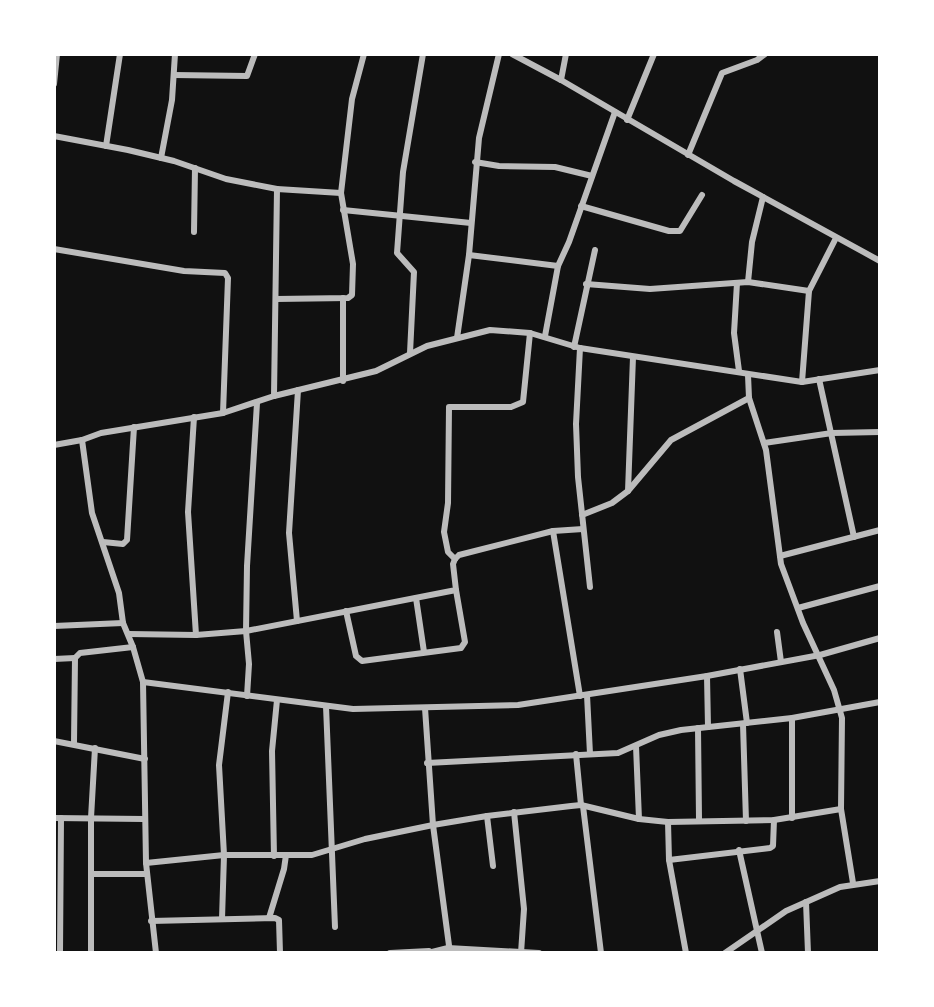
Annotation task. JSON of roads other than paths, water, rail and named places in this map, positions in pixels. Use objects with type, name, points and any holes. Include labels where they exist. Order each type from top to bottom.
[{"type":"street","points":[[106,146],[120,54]]},
{"type":"street","points":[[161,158],[175,54]]},
{"type":"street","points":[[174,75],[243,77],[248,75],[255,54]]},
{"type":"street","points":[[276,299],[343,298],[352,295],[353,264],[341,193],[352,99],[364,54]]},
{"type":"street","points":[[410,353],[415,279],[412,268],[397,253],[403,172],[423,54]]},
{"type":"street","points":[[457,338],[469,255],[475,162],[499,54]]},
{"type":"street","points":[[514,54],[880,261]]},
{"type":"street","points":[[561,80],[566,54]]},
{"type":"street","points":[[627,120],[654,56],[644,54]]},
{"type":"street","points":[[688,155],[722,73],[765,54]]},
{"type":"street","points":[[54,84],[56,58]]},
{"type":"street","points":[[545,336],[558,266],[615,112]]},
{"type":"street","points":[[54,136],[161,158],[226,179],[277,189],[341,193]]},
{"type":"street","points":[[475,162],[499,166],[555,167],[592,176]]},
{"type":"street","points":[[194,232],[195,168]]},
{"type":"street","points":[[274,396],[277,189]]},
{"type":"street","points":[[581,206],[669,231],[680,231],[702,195]]},
{"type":"street","points":[[748,282],[752,242],[763,197]]},
{"type":"street","points":[[343,210],[471,223]]},
{"type":"street","points":[[802,382],[809,291],[836,238]]},
{"type":"street","points":[[54,249],[184,271],[225,273],[228,278],[223,413]]},
{"type":"street","points":[[590,587],[576,424],[577,347],[586,284],[595,250]]},
{"type":"street","points":[[469,255],[558,266]]},
{"type":"street","points":[[586,284],[650,289],[748,282],[809,291]]},
{"type":"street","points":[[737,283],[734,333],[739,371]]},
{"type":"street","points":[[343,298],[343,381]]},
{"type":"street","points":[[54,445],[101,433],[223,413],[274,396],[376,371],[410,353],[490,330],[530,333],[577,347],[802,382],[880,370]]},
{"type":"street","points":[[455,559],[448,552],[444,532],[448,503],[449,407],[511,407],[523,402],[530,333]]},
{"type":"street","points":[[628,491],[633,357]]},
{"type":"street","points":[[748,375],[749,398],[764,443],[780,556],[840,710],[843,748],[841,809],[853,883]]},
{"type":"street","points":[[819,379],[854,537]]},
{"type":"street","points":[[297,621],[289,533],[298,390]]},
{"type":"street","points":[[582,515],[612,503],[628,491],[671,440],[749,398]]},
{"type":"street","points":[[247,696],[247,566],[257,403]]},
{"type":"street","points":[[194,417],[188,512],[196,635]]},
{"type":"street","points":[[103,542],[123,544],[127,540],[134,427]]},
{"type":"street","points":[[764,443],[832,433],[880,432]]},
{"type":"street","points":[[82,440],[92,513],[119,593],[123,623],[143,682],[146,863],[156,953]]},
{"type":"street","points":[[346,611],[358,660],[464,646],[453,564],[459,555],[553,531],[583,529]]},
{"type":"street","points":[[780,556],[880,530]]},
{"type":"street","points":[[553,531],[584,696],[590,754]]},
{"type":"street","points":[[798,608],[880,586]]},
{"type":"street","points":[[129,634],[196,635],[246,631],[456,590]]},
{"type":"street","points":[[416,598],[424,652]]},
{"type":"street","points":[[54,626],[123,623]]},
{"type":"street","points":[[777,632],[781,662]]},
{"type":"street","points":[[143,682],[353,709],[518,705],[707,676],[820,655],[880,638]]},
{"type":"street","points":[[54,659],[133,647]]},
{"type":"street","points":[[74,743],[75,658]]},
{"type":"street","points":[[740,669],[745,724],[746,821]]},
{"type":"street","points":[[707,676],[708,727]]},
{"type":"street","points":[[222,919],[224,855],[219,765],[228,692]]},
{"type":"street","points":[[274,856],[272,751],[277,700]]},
{"type":"street","points":[[427,763],[618,753],[659,735],[792,718],[880,702]]},
{"type":"street","points":[[326,706],[335,927]]},
{"type":"street","points":[[425,708],[433,825],[449,950]]},
{"type":"street","points":[[792,718],[792,818]]},
{"type":"street","points":[[698,728],[699,819]]},
{"type":"street","points":[[54,741],[145,759]]},
{"type":"street","points":[[636,746],[639,819]]},
{"type":"street","points":[[91,953],[91,818],[95,748]]},
{"type":"street","points":[[576,754],[601,953]]},
{"type":"street","points":[[146,863],[224,855],[312,855],[365,839],[433,825],[582,805],[639,819],[668,822],[699,819],[774,820],[841,809]]},
{"type":"street","points":[[514,812],[524,909],[522,952]]},
{"type":"street","points":[[487,816],[493,866]]},
{"type":"street","points":[[60,953],[58,818],[144,819]]},
{"type":"street","points":[[669,860],[773,846],[774,820]]},
{"type":"street","points":[[668,822],[669,860],[686,953]]},
{"type":"street","points":[[739,850],[762,953]]},
{"type":"street","points":[[269,918],[286,855]]},
{"type":"street","points":[[91,874],[147,874]]},
{"type":"street","points":[[725,953],[786,911],[853,883],[880,881]]},
{"type":"street","points":[[806,902],[808,953]]},
{"type":"street","points":[[151,921],[279,920],[280,953]]},
{"type":"street","points":[[390,953],[449,950],[539,953]]}]
